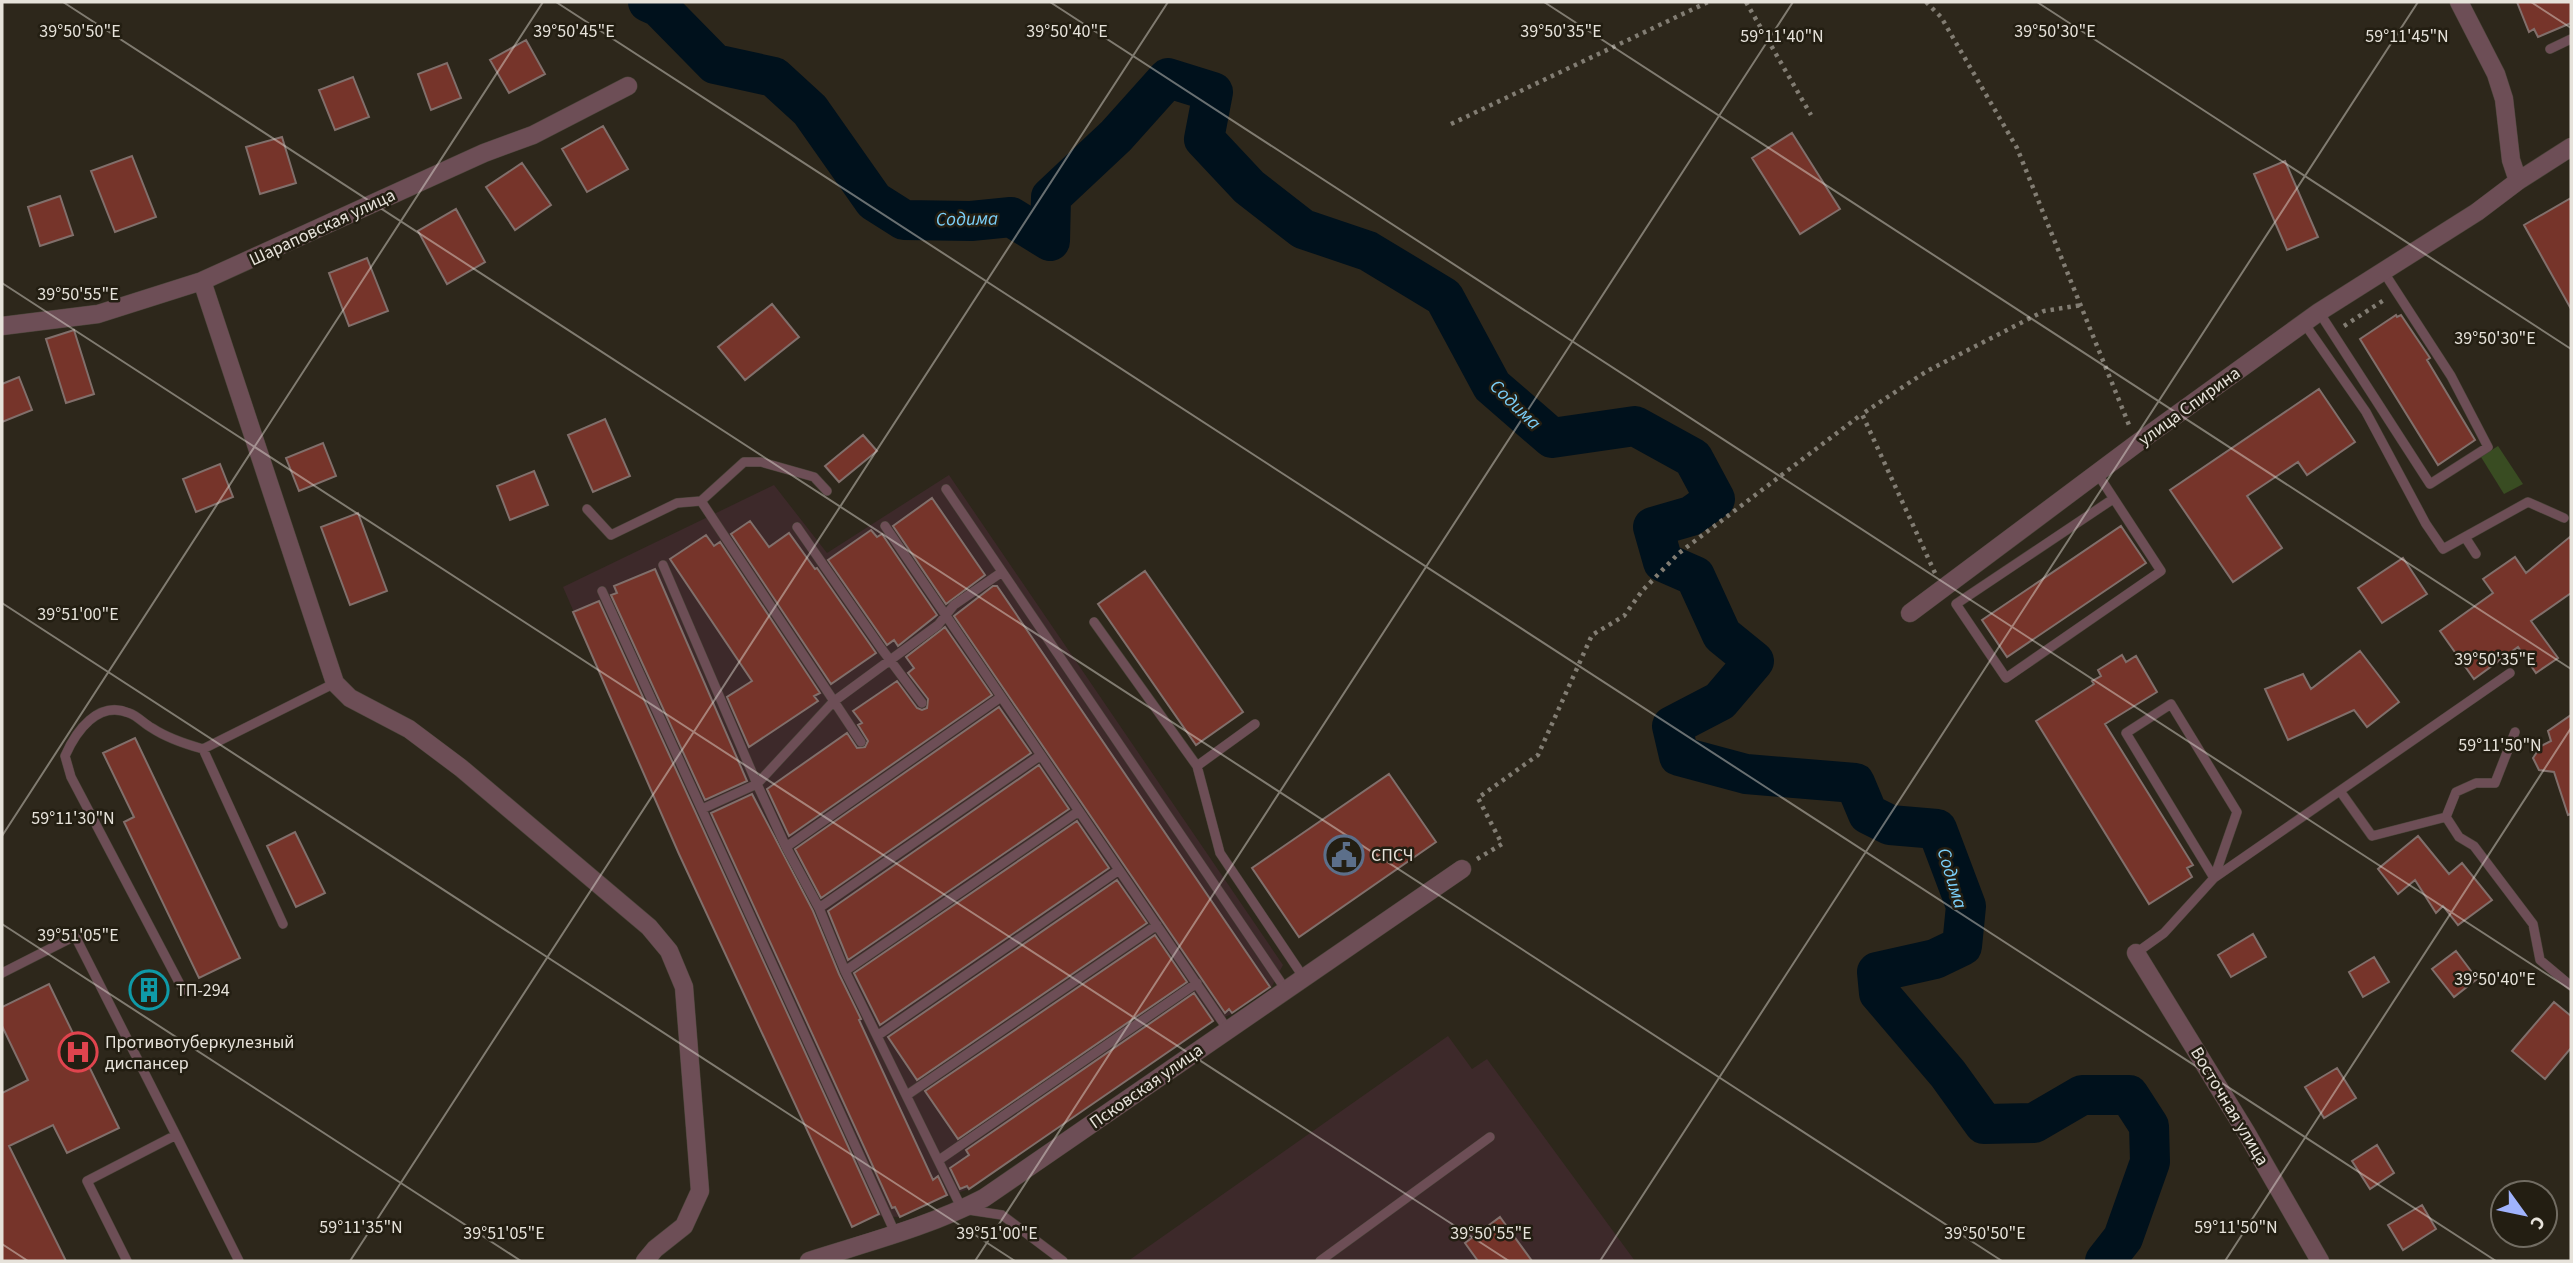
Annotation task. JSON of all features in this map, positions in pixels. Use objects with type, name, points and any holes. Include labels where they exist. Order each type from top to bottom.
[{"type":"street","points":[[2459,2],[2496,74],[2504,99],[2511,160],[2518,181]]},
{"type":"street","name":"Шараповская улица","points":[[2,326],[98,314],[202,281],[484,153],[533,135],[628,86]]},
{"type":"street","name":"улица Спирина","points":[[1910,613],[2136,444],[2319,312],[2477,212],[2518,181],[2569,154]]},
{"type":"street","points":[[202,281],[335,683],[351,698],[410,729],[461,768],[649,927],[669,951],[684,987],[700,1191],[684,1226],[645,1261]]},
{"type":"street","name":"Псковская улица","points":[[809,1261],[832,1258],[896,1235],[984,1198],[1461,869]]},
{"type":"street","name":"Восточная улица","points":[[2136,953],[2246,1132],[2320,1261]]},
{"type":"lane","points":[[2550,49],[2571,39]]},
{"type":"lane","points":[[2319,312],[2430,484],[2487,447],[2451,376],[2383,271]]},
{"type":"lane","points":[[2304,323],[2366,412],[2426,524],[2443,549],[2528,502],[2564,518]]},
{"type":"lane","points":[[587,509],[611,535],[677,503],[701,501],[744,462],[761,462],[814,477],[827,491]]},
{"type":"lane","points":[[1943,590],[1956,604],[2006,678],[2161,571],[2098,473]]},
{"type":"lane","points":[[946,489],[1286,990]]},
{"type":"lane","points":[[1956,604],[2113,499]]},
{"type":"lane","points":[[701,501],[861,741]]},
{"type":"lane","points":[[885,526],[1228,1030]]},
{"type":"lane","points":[[797,527],[922,703]]},
{"type":"lane","points":[[2465,537],[2476,554]]},
{"type":"lane","points":[[663,565],[786,847],[819,908],[845,971],[962,1209],[1002,1215],[1063,1261]]},
{"type":"lane","points":[[702,809],[757,784],[833,702],[938,625],[954,605],[1002,572]]},
{"type":"lane","points":[[602,591],[896,1235]]},
{"type":"lane","points":[[1094,622],[1197,766],[1220,853],[1304,978]]},
{"type":"lane","points":[[2136,953],[2164,933],[2214,878],[2510,673]]},
{"type":"lane","points":[[183,990],[71,777],[65,756],[74,735],[91,719],[111,709],[131,713],[152,729],[181,743],[202,749],[335,683]]},
{"type":"lane","points":[[786,847],[1001,697]]},
{"type":"lane","points":[[2171,704],[2237,811],[2214,878],[2126,733],[2171,704]]},
{"type":"lane","points":[[1197,766],[1255,724]]},
{"type":"lane","points":[[2446,817],[2456,792],[2476,783],[2495,783],[2515,732]]},
{"type":"lane","points":[[202,749],[283,924]]},
{"type":"lane","points":[[819,908],[1041,755]]},
{"type":"lane","points":[[2340,791],[2372,836],[2446,817]]},
{"type":"lane","points":[[845,971],[1079,811]]},
{"type":"lane","points":[[2446,817],[2459,838],[2474,846],[2533,923],[2540,960],[2571,986]]},
{"type":"lane","points":[[877,1036],[1119,870]]},
{"type":"lane","points":[[907,1095],[1157,925]]},
{"type":"lane","points":[[2,973],[75,936],[239,1261]]},
{"type":"lane","points":[[939,1160],[1197,984]]},
{"type":"lane","points":[[127,1261],[87,1181],[176,1135]]},
{"type":"lane","points":[[1320,1261],[1490,1137]]},
{"type":"path","points":[[1451,124],[1708,2]]},
{"type":"path","points":[[1745,2],[1811,115]]},
{"type":"path","points":[[1926,2],[1941,17],[2017,148],[2136,444]]},
{"type":"path","points":[[2333,334],[2396,292]]},
{"type":"path","points":[[1461,869],[1502,844],[1478,798],[1538,755],[1592,635],[1624,616],[1679,552],[1862,414],[1927,371],[2044,312],[2082,305]]},
{"type":"path","points":[[1862,414],[1943,590]]},
{"type":"shaded area","points":[[949,475],[1283,965],[1271,988],[1232,1014],[1209,1023],[969,1189],[900,1217],[875,1216],[852,1227],[679,854],[563,587],[774,485],[827,553]]},
{"type":"shaded area","points":[[1448,1036],[1472,1069],[1487,1059],[1635,1261],[1128,1261]]},
{"type":"green space","points":[[2498,446],[2523,484],[2504,494],[2481,457]]},
{"type":"building","points":[[2517,2],[2571,2],[2571,23],[2538,37],[2534,29],[2529,32]]},
{"type":"building","points":[[526,40],[545,74],[509,93],[490,60]]},
{"type":"building","points":[[447,63],[461,98],[431,110],[418,74]]},
{"type":"building","points":[[353,77],[369,117],[335,130],[319,90]]},
{"type":"building","points":[[603,126],[628,169],[587,192],[562,149]]},
{"type":"building","points":[[1792,133],[1840,209],[1800,234],[1752,158]]},
{"type":"building","points":[[282,137],[296,183],[260,194],[246,147]]},
{"type":"building","points":[[132,156],[156,217],[115,232],[91,171]]},
{"type":"building","points":[[2285,161],[2318,237],[2287,250],[2254,174]]},
{"type":"building","points":[[522,163],[551,205],[515,230],[486,187]]},
{"type":"building","points":[[60,196],[73,235],[40,246],[28,207]]},
{"type":"building","points":[[2571,198],[2571,309],[2524,225]]},
{"type":"building","points":[[456,209],[485,262],[447,284],[418,231]]},
{"type":"building","points":[[367,258],[388,311],[349,326],[329,273]]},
{"type":"building","points":[[772,304],[799,337],[745,380],[718,347]]},
{"type":"building","points":[[2396,315],[2401,315],[2430,358],[2427,360],[2475,440],[2438,465],[2360,339]]},
{"type":"building","points":[[74,330],[94,394],[66,403],[46,339]]},
{"type":"building","points":[[19,377],[32,410],[2,422],[2,384]]},
{"type":"building","points":[[2319,389],[2355,442],[2307,475],[2298,462],[2247,496],[2282,548],[2233,582],[2170,490]]},
{"type":"building","points":[[605,419],[630,476],[593,492],[568,435]]},
{"type":"building","points":[[863,435],[877,451],[839,482],[825,466]]},
{"type":"building","points":[[323,443],[336,476],[299,491],[286,458]]},
{"type":"building","points":[[220,464],[233,497],[196,512],[183,479]]},
{"type":"building","points":[[534,471],[548,505],[510,520],[497,486]]},
{"type":"building","points":[[932,498],[985,575],[946,604],[893,526]]},
{"type":"building","points":[[358,513],[387,591],[350,605],[321,527]]},
{"type":"building","points":[[750,521],[769,547],[789,533],[815,569],[817,568],[876,653],[831,684],[731,534]]},
{"type":"building","points":[[2121,526],[2146,563],[2007,657],[1982,620]]},
{"type":"building","points":[[871,530],[877,537],[882,534],[937,615],[898,646],[894,640],[887,645],[828,560]]},
{"type":"building","points":[[706,535],[714,546],[720,542],[820,693],[814,696],[818,701],[749,747],[727,697],[752,681],[670,559]]},
{"type":"building","points":[[2571,536],[2571,593],[2531,621],[2558,658],[2536,673],[2518,647],[2474,679],[2440,631],[2493,593],[2483,579],[2515,557],[2526,573]]},
{"type":"building","points":[[2403,558],[2427,594],[2382,623],[2358,588]]},
{"type":"building","points":[[655,569],[747,781],[705,800],[611,595],[617,593],[614,586]]},
{"type":"building","points":[[1145,571],[1243,712],[1196,745],[1098,604]]},
{"type":"building","points":[[993,586],[997,586],[1270,987],[1232,1013],[1229,1009],[1225,1013],[954,616]]},
{"type":"building","points":[[599,601],[879,1214],[852,1227],[679,854],[573,612]]},
{"type":"building","points":[[945,627],[992,695],[789,836],[767,789],[847,733],[857,748],[865,747],[868,741],[858,725],[862,723],[853,711],[897,681],[917,708],[927,708],[928,699],[908,673],[914,668],[906,657]]},
{"type":"building","points":[[2360,651],[2399,702],[2367,727],[2354,710],[2288,740],[2265,689],[2303,674],[2311,689]]},
{"type":"building","points":[[2122,655],[2126,662],[2136,656],[2157,692],[2105,724],[2193,865],[2187,868],[2192,877],[2149,904],[2036,721],[2094,684],[2092,681],[2101,676],[2098,670]]},
{"type":"building","points":[[999,707],[1031,753],[821,898],[795,849]]},
{"type":"building","points":[[2571,715],[2571,814],[2568,815],[2554,772],[2539,770],[2533,758],[2541,746],[2551,741],[2548,731]]},
{"type":"building","points":[[135,738],[240,958],[199,978],[124,822],[134,817],[103,753]]},
{"type":"building","points":[[1039,765],[1069,809],[848,960],[828,911]]},
{"type":"building","name":"СПСЧ","points":[[1389,774],[1436,842],[1299,937],[1252,868]]},
{"type":"building","points":[[752,794],[813,911],[861,1019],[859,1020],[933,1180],[938,1176],[947,1195],[900,1217],[895,1207],[892,1208],[711,813]]},
{"type":"building","points":[[1077,821],[1109,868],[880,1025],[854,973]]},
{"type":"building","points":[[295,832],[325,893],[296,907],[267,846]]},
{"type":"building","points":[[2418,836],[2449,874],[2462,863],[2492,900],[2458,925],[2443,906],[2436,913],[2415,880],[2398,894],[2378,869]]},
{"type":"building","points":[[1117,880],[1147,923],[917,1080],[888,1037]]},
{"type":"building","points":[[2253,934],[2266,957],[2231,977],[2218,955]]},
{"type":"building","points":[[1155,935],[1187,982],[958,1139],[925,1091]]},
{"type":"building","points":[[2456,951],[2477,979],[2454,997],[2432,969]]},
{"type":"building","points":[[2374,957],[2389,982],[2363,997],[2349,972]]},
{"type":"building","name":"ТП-294","points":[[152,972],[163,1000],[145,1007],[134,979]]},
{"type":"building","points":[[49,984],[119,1128],[67,1153],[53,1125],[9,1146],[66,1261],[2,1261],[2,1093],[28,1080],[2,1026],[2,1007]]},
{"type":"building","points":[[1194,993],[1213,1021],[969,1189],[967,1186],[960,1189],[950,1168],[969,1155],[966,1150]]},
{"type":"building","points":[[2554,1002],[2571,1016],[2571,1048],[2545,1079],[2512,1051]]},
{"type":"building","points":[[2337,1068],[2356,1098],[2324,1118],[2305,1087]]},
{"type":"building","points":[[2377,1145],[2394,1173],[2370,1189],[2352,1161]]},
{"type":"building","points":[[2422,1205],[2436,1229],[2403,1250],[2388,1225]]},
{"type":"building","points":[[1500,1217],[1532,1261],[1478,1261],[1465,1243]]},
{"type":"waterway","name":"Содима","points":[[648,2],[659,7],[715,64],[774,77],[810,110],[874,201],[904,220],[971,221],[1011,217],[1050,241],[1051,197],[1116,136],[1168,78],[1213,92],[1204,139],[1249,187],[1303,229],[1368,251],[1444,297],[1492,386],[1552,438],[1635,426],[1693,458],[1715,499],[1691,516],[1653,527],[1663,562],[1695,576],[1722,635],[1754,661],[1720,701],[1672,726],[1679,756],[1746,774],[1855,783],[1868,814],[1890,825],[1937,829],[1966,906],[1962,946],[1935,959],[1877,972],[1879,993],[1948,1074],[1984,1124],[2034,1123],[2082,1095],[2129,1095],[2149,1126],[2150,1162],[2123,1238],[2105,1261]]},
{"type":"place","name":"СПСЧ","points":[[1344,855]]},
{"type":"place","name":"ТП-294","points":[[149,990]]},
{"type":"place","name":"Противотуберкулезный диспансер","points":[[78,1052]]}]
